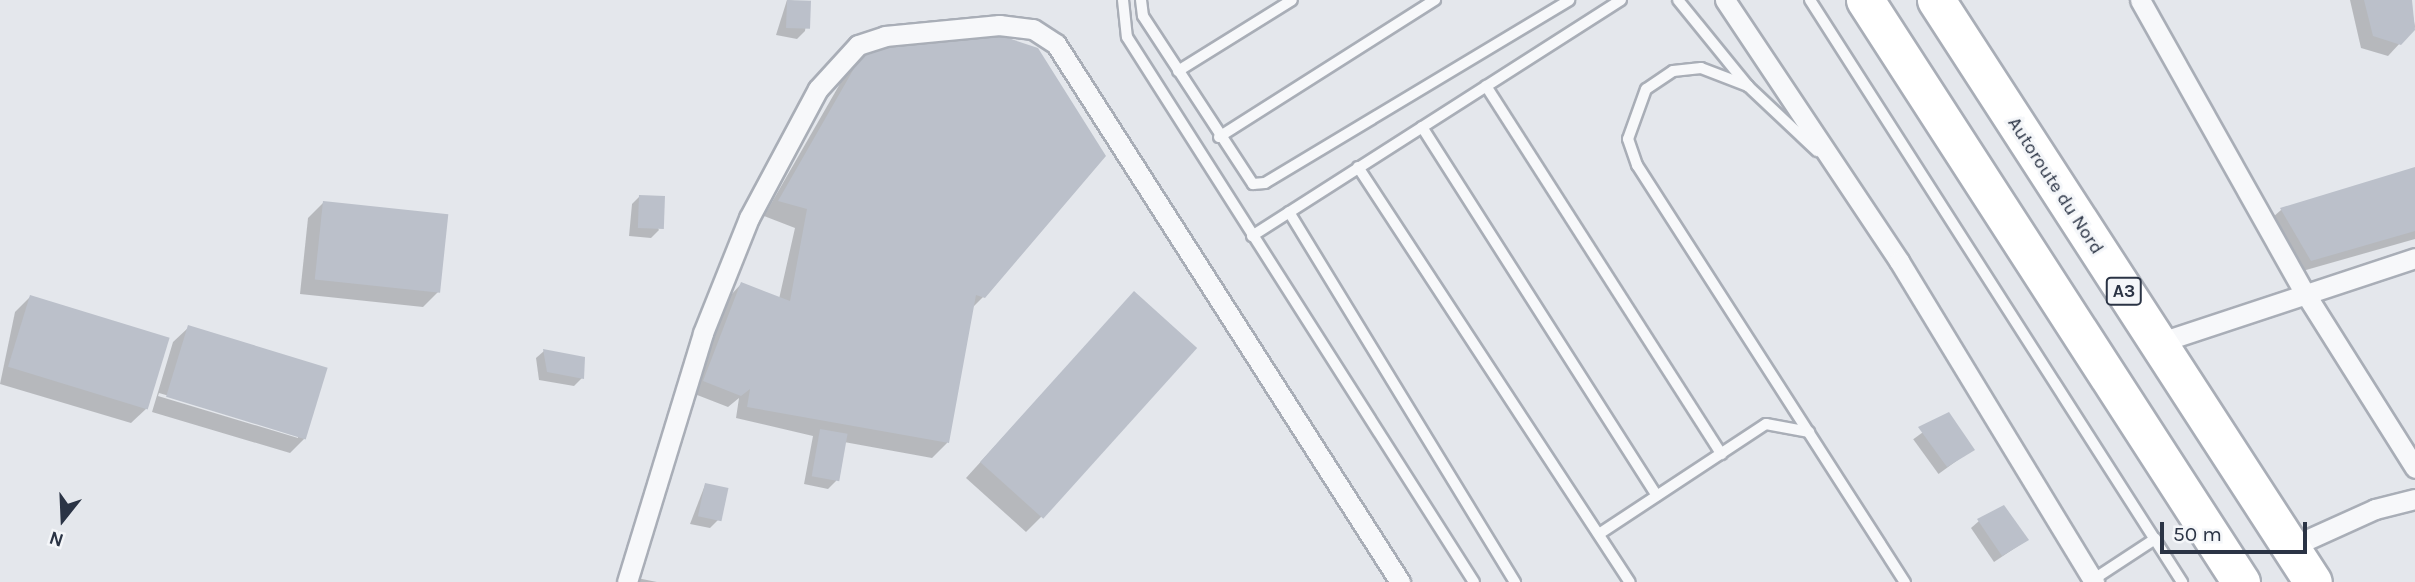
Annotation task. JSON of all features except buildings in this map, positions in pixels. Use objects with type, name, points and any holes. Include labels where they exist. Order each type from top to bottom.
[{"type":"highway","points":[[1865,0],[2241,582]]},
{"type":"highway","name":"Autoroute du Nord","points":[[1936,0],[2313,582]]},
{"type":"street","points":[[1725,0],[1843,175],[2093,581]]},
{"type":"street","points":[[2140,0],[2303,290],[2415,468]]},
{"type":"street","points":[[627,582],[703,333],[749,218],[818,89],[858,45],[885,36],[999,25],[1033,29],[1056,44],[1400,582]]},
{"type":"street","points":[[2158,343],[2303,290],[2415,258]]},
{"type":"street","points":[[2291,547],[2375,509],[2415,499]]},
{"type":"lane","points":[[1123,0],[1127,37],[1474,582]]},
{"type":"lane","points":[[1141,0],[1143,16],[1242,176],[1265,183],[1569,0]]},
{"type":"lane","points":[[1178,71],[1292,0]]},
{"type":"lane","points":[[1219,137],[1435,0]]},
{"type":"lane","points":[[1252,236],[1621,0]]},
{"type":"lane","points":[[1678,0],[1748,86],[1843,175]]},
{"type":"lane","points":[[1811,0],[2182,582]]},
{"type":"lane","points":[[1748,86],[1701,68],[1673,71],[1646,89],[1628,139],[1636,165],[1906,582]]},
{"type":"lane","points":[[1486,86],[1721,454]]},
{"type":"lane","points":[[1422,127],[1657,496]]},
{"type":"lane","points":[[1359,167],[1630,582]]},
{"type":"lane","points":[[1289,212],[1515,582]]},
{"type":"lane","points":[[1599,534],[1766,425],[1810,432]]},
{"type":"lane","points":[[2093,581],[2155,539]]}]
